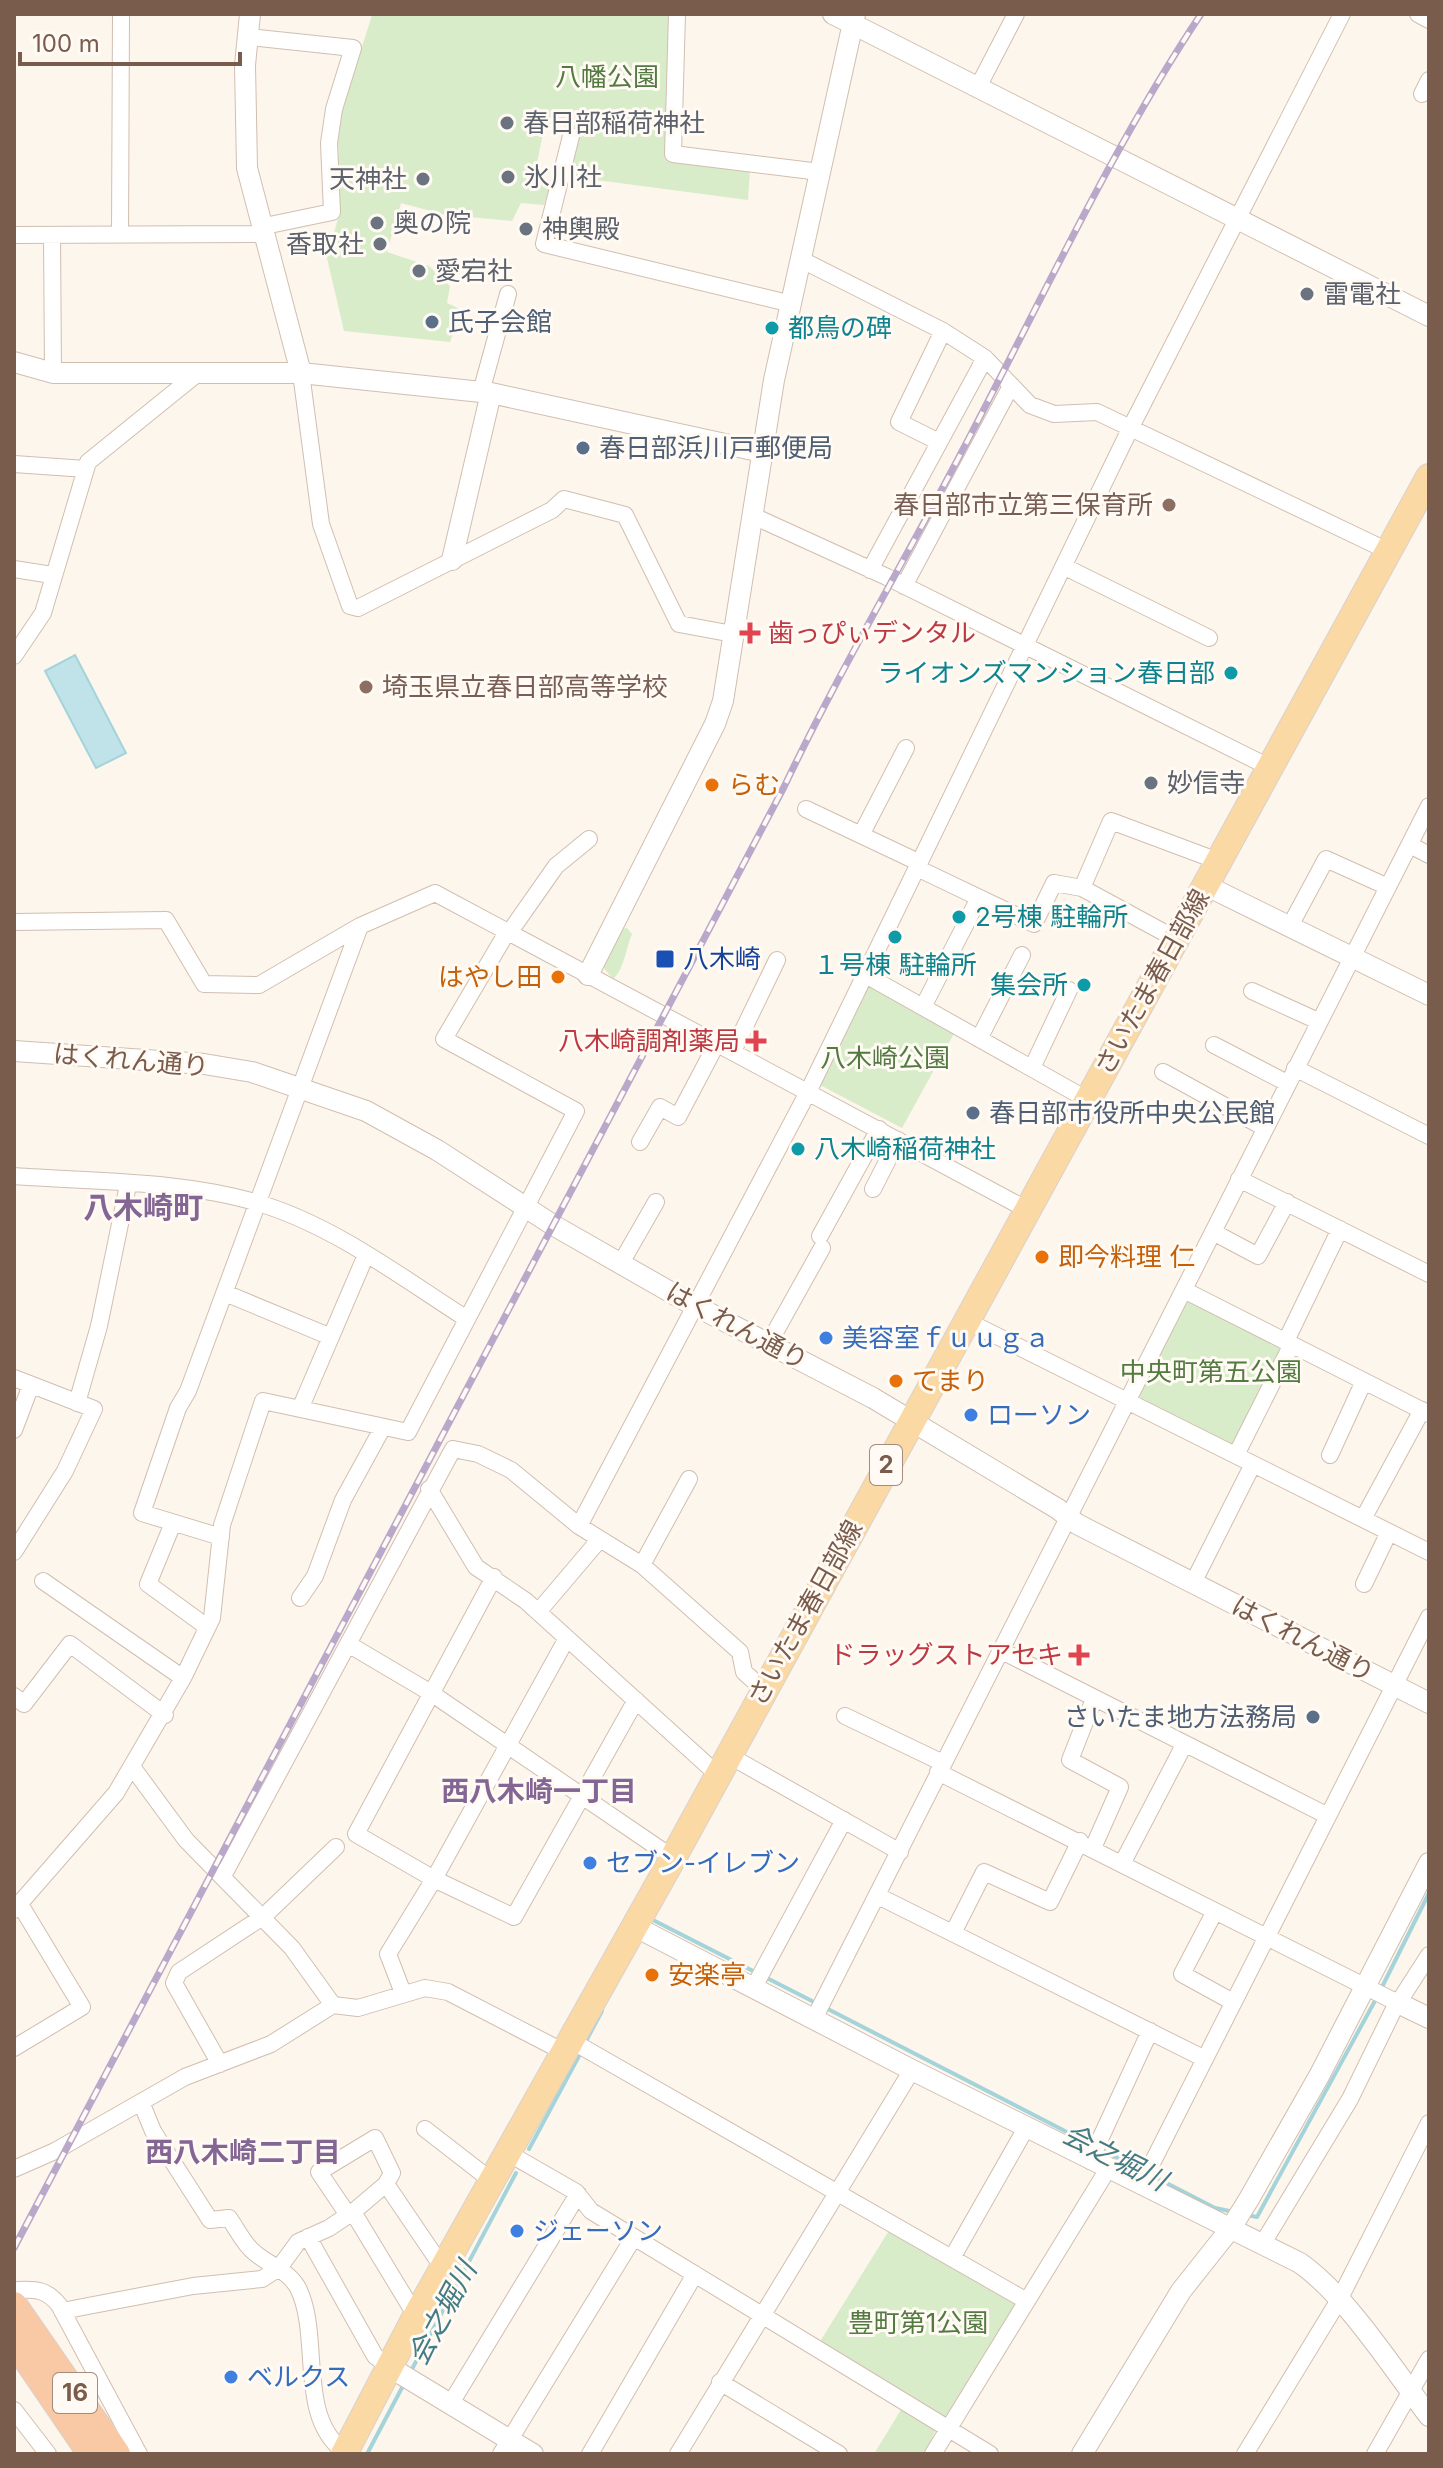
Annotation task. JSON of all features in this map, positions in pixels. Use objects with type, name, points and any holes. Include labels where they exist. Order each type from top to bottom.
[{"type":"highway","name":"16","points":[[14,2305],[23,2336],[91,2454]]},
{"type":"highway","name":"16","points":[[23,2336],[117,2454]]},
{"type":"main road","name":"さいたま春日部線","points":[[345,2453],[401,2374],[416,2316],[508,2153],[576,2047],[641,1929],[673,1858],[763,1689],[1429,477]]},
{"type":"street","points":[[120,234],[121,14]]},
{"type":"street","points":[[250,14],[244,116],[247,168],[261,231],[301,373],[321,524],[350,606],[358,608],[552,510],[564,499],[625,515],[679,624],[733,634]]},
{"type":"street","points":[[677,14],[673,154],[820,172]]},
{"type":"street","points":[[833,14],[854,19],[977,89],[1429,316]]},
{"type":"street","points":[[977,89],[1016,14]]},
{"type":"street","points":[[579,1526],[808,1092],[1027,647],[1131,427],[1342,14]]},
{"type":"street","points":[[1418,14],[1429,20]]},
{"type":"street","points":[[588,975],[715,724],[723,701],[762,452],[854,19]]},
{"type":"street","points":[[14,235],[261,231],[332,212],[329,143],[334,109],[353,48],[249,37]]},
{"type":"street","points":[[571,136],[544,244],[792,304]]},
{"type":"street","points":[[52,235],[53,373]]},
{"type":"street","points":[[802,260],[943,331],[985,358],[1030,405],[1054,414],[1097,412],[1388,551]]},
{"type":"street","points":[[452,560],[508,294]]},
{"type":"street","points":[[939,442],[899,422],[943,331]]},
{"type":"street","points":[[870,570],[985,358]]},
{"type":"street","points":[[14,362],[53,373],[301,373],[486,393],[762,452]]},
{"type":"street","points":[[14,656],[43,613],[88,462],[198,373]]},
{"type":"street","points":[[904,586],[1011,386]]},
{"type":"street","points":[[14,464],[86,469]]},
{"type":"street","points":[[751,515],[904,586],[1269,767]]},
{"type":"street","points":[[1065,567],[1209,638]]},
{"type":"street","points":[[14,569],[52,575]]},
{"type":"street","points":[[861,835],[906,748]]},
{"type":"street","points":[[819,2009],[1429,806]]},
{"type":"street","points":[[806,809],[1034,924],[1054,883],[1082,888],[1176,939]]},
{"type":"street","points":[[1082,888],[1111,821],[1218,861]]},
{"type":"street","points":[[14,2048],[82,2007],[17,1908],[116,1793],[165,1715],[183,1678],[207,1627],[217,1589],[221,1537],[263,1401],[408,1432],[576,1111],[444,1039],[508,932],[556,866],[589,839]]},
{"type":"street","points":[[1410,845],[1429,855]]},
{"type":"street","points":[[1290,926],[1326,859],[1388,887]]},
{"type":"street","points":[[1205,885],[1429,995]]},
{"type":"street","points":[[14,922],[166,920],[204,984],[259,985],[360,926],[435,893],[1026,1209]]},
{"type":"street","points":[[923,1007],[979,898]]},
{"type":"street","points":[[221,1537],[142,1513],[178,1408],[225,1293],[360,926]]},
{"type":"street","points":[[979,1039],[1022,955]]},
{"type":"street","points":[[733,1051],[777,960]]},
{"type":"street","points":[[864,974],[1088,1100]]},
{"type":"street","points":[[1032,1068],[1069,990]]},
{"type":"street","points":[[1252,991],[1318,1021]]},
{"type":"street","points":[[640,1142],[660,1107],[678,1117],[717,1043]]},
{"type":"street","points":[[1214,1045],[1429,1136]]},
{"type":"street","name":"はくれん通り","points":[[14,1051],[204,1064],[252,1072],[301,1086],[366,1111],[621,1263],[873,1398],[1068,1518],[1429,1703]]},
{"type":"street","points":[[1163,1072],[1265,1128]]},
{"type":"street","points":[[769,1343],[879,1129]]},
{"type":"street","points":[[873,1189],[898,1140]]},
{"type":"street","points":[[14,1176],[191,1190],[258,1203],[314,1226],[467,1319]]},
{"type":"street","points":[[1239,1179],[1429,1274]]},
{"type":"street","points":[[77,1403],[99,1326],[128,1185]]},
{"type":"street","points":[[621,1263],[656,1202]]},
{"type":"street","points":[[1213,1232],[1258,1256],[1287,1202]]},
{"type":"street","points":[[1236,1455],[1340,1229]]},
{"type":"street","points":[[300,1409],[366,1255]]},
{"type":"street","points":[[1184,1290],[1425,1412],[1363,1519]]},
{"type":"street","points":[[225,1293],[331,1337]]},
{"type":"street","points":[[965,1320],[1429,1552]]},
{"type":"street","points":[[14,1378],[94,1409],[65,1471],[14,1552]]},
{"type":"street","points":[[1330,1455],[1364,1381]]},
{"type":"street","points":[[14,1430],[31,1385]]},
{"type":"street","points":[[300,1598],[315,1576],[343,1500],[383,1427]]},
{"type":"street","points":[[223,1876],[453,1449],[478,1454],[511,1470],[579,1526],[642,1565],[740,1652],[744,1672],[763,1689]]},
{"type":"street","points":[[1193,1583],[1253,1464]]},
{"type":"street","points":[[642,1565],[689,1479]]},
{"type":"street","points":[[429,1489],[476,1567],[494,1577],[538,1612],[636,1700],[723,1764],[844,1820],[900,1852]]},
{"type":"street","points":[[173,1523],[148,1584],[207,1627]]},
{"type":"street","points":[[1364,1584],[1389,1532]]},
{"type":"street","points":[[538,1612],[600,1539]]},
{"type":"street","points":[[494,1577],[356,1834],[434,1879],[514,1917],[636,1700]]},
{"type":"street","points":[[43,1581],[183,1678]]},
{"type":"street","points":[[1145,2176],[1429,1617]]},
{"type":"street","points":[[403,1993],[388,1954],[434,1879],[567,1638]]},
{"type":"street","points":[[14,1696],[24,1704],[70,1644],[165,1715]]},
{"type":"street","points":[[348,1644],[431,1693],[673,1858]]},
{"type":"street","points":[[1000,1650],[1328,1816]]},
{"type":"street","points":[[953,1933],[984,1872],[1050,1902],[1086,1845],[1120,1787],[1070,1760],[1094,1699]]},
{"type":"street","points":[[845,1716],[1214,1913],[1429,2018]]},
{"type":"street","points":[[1123,1862],[1184,1745]]},
{"type":"street","points":[[133,1768],[186,1840],[264,1916],[292,1948],[333,2005]]},
{"type":"street","points":[[754,1987],[844,1820]]},
{"type":"street","points":[[220,2064],[174,1983],[179,1972],[264,1916],[336,1847]]},
{"type":"street","points":[[1263,2243],[1350,2099],[1381,1994],[1429,1863]]},
{"type":"street","points":[[878,1896],[1203,2058]]},
{"type":"street","points":[[1214,1913],[1182,1974],[1233,2002]]},
{"type":"street","points":[[641,1929],[754,1987],[819,2009],[912,2070],[1099,2165],[1145,2176],[1236,2221],[1263,2243],[1317,2275],[1429,2416]]},
{"type":"street","points":[[1085,2452],[1181,2291],[1236,2221],[1319,2076],[1381,1994],[1429,1955]]},
{"type":"street","points":[[14,2169],[55,2151],[185,2077],[271,2044],[333,2005],[358,2008],[425,1988],[448,1992],[576,2047],[838,2191],[1025,2300]]},
{"type":"street","points":[[933,2454],[1025,2300],[1099,2165],[1150,2031]]},
{"type":"street","points":[[684,2452],[720,2382],[912,2070]]},
{"type":"street","points":[[141,2102],[153,2131],[210,2220],[229,2218],[253,2252],[279,2268],[298,2288],[307,2313],[310,2370],[326,2432],[345,2453]]},
{"type":"street","points":[[1245,2454],[1339,2300],[1429,2123]]},
{"type":"street","points":[[952,2258],[1026,2128]]},
{"type":"street","points":[[425,2129],[492,2181]]},
{"type":"street","points":[[62,2311],[193,2286],[262,2279],[279,2268],[298,2242],[350,2213],[386,2184],[392,2173],[375,2138],[319,2172],[350,2213],[416,2316]]},
{"type":"street","points":[[508,2153],[578,2194],[591,2211],[990,2454]]},
{"type":"street","points":[[386,2184],[443,2268]]},
{"type":"street","points":[[451,2403],[578,2194]]},
{"type":"street","points":[[308,2237],[375,2356],[451,2403],[505,2447],[533,2454]]},
{"type":"street","points":[[505,2447],[634,2237]]},
{"type":"street","points":[[590,2454],[695,2274]]},
{"type":"street","points":[[14,2296],[18,2290],[49,2293],[62,2311],[139,2454]]},
{"type":"street","points":[[1375,2454],[1429,2359]]},
{"type":"street","points":[[720,2382],[839,2454]]},
{"type":"street","points":[[14,2410],[48,2454]]},
{"type":"green space","name":"八幡公園","points":[[671,14],[671,158],[750,169],[748,200],[566,176],[577,132],[561,125],[544,128],[534,178],[550,185],[544,205],[521,203],[512,221],[446,215],[401,203],[387,252],[429,266],[450,286],[447,303],[462,310],[450,342],[344,331],[327,258],[339,215],[338,123],[372,15]]},
{"type":"green space","points":[[627,928],[632,934],[622,964],[613,979],[603,967],[621,929]]},
{"type":"green space","name":"八木崎公園","points":[[871,984],[956,1030],[902,1128],[818,1084],[865,986]]},
{"type":"green space","name":"中央町第五公園","points":[[1187,1298],[1285,1348],[1235,1446],[1136,1396]]},
{"type":"green space","name":"豊町第1公園","points":[[890,2229],[1017,2302],[945,2418],[819,2343]]},
{"type":"green space","points":[[902,2408],[936,2429],[925,2454],[874,2454]]},
{"type":"water","points":[[75,655],[126,753],[96,768],[45,671]]},
{"type":"waterway","name":"会之堀川","points":[[1380,1991],[1429,1893]]},
{"type":"waterway","name":"会之堀川","points":[[651,1919],[755,1972]]},
{"type":"waterway","name":"会之堀川","points":[[763,1976],[816,2003]]},
{"type":"waterway","name":"会之堀川","points":[[1247,2215],[1257,2217],[1376,1999]]},
{"type":"waterway","name":"会之堀川","points":[[824,2007],[1094,2146]]},
{"type":"waterway","name":"会之堀川","points":[[586,2041],[602,2011]]},
{"type":"waterway","name":"会之堀川","points":[[529,2149],[579,2056]]},
{"type":"waterway","name":"会之堀川","points":[[1102,2150],[1144,2171]]},
{"type":"waterway","name":"会之堀川","points":[[411,2371],[516,2173]]},
{"type":"waterway","name":"会之堀川","points":[[1151,2175],[1215,2208],[1234,2212]]},
{"type":"waterway","name":"会之堀川","points":[[367,2454],[405,2382]]},
{"type":"railway","points":[[14,2248],[1081,221],[1138,115],[1201,14]]},
{"type":"place","name":"春日部稲荷神社","points":[[507,123]]},
{"type":"place","name":"氷川社","points":[[508,177]]},
{"type":"place","name":"天神社","points":[[423,179]]},
{"type":"place","name":"奥の院","points":[[377,223]]},
{"type":"place","name":"神輿殿","points":[[526,229]]},
{"type":"place","name":"香取社","points":[[380,244]]},
{"type":"place","name":"愛宕社","points":[[419,271]]},
{"type":"place","name":"雷電社","points":[[1307,294]]},
{"type":"place","name":"氏子会館","points":[[432,322]]},
{"type":"place","name":"都鳥の碑","points":[[772,328]]},
{"type":"place","name":"春日部浜川戸郵便局","points":[[583,448]]},
{"type":"place","name":"春日部市立第三保育所","points":[[1169,505]]},
{"type":"place","name":"歯っぴぃデンタル","points":[[750,633]]},
{"type":"place","name":"ライオンズマンション春日部","points":[[1231,673]]},
{"type":"place","name":"埼玉県立春日部高等学校","points":[[366,687]]},
{"type":"place","name":"妙信寺","points":[[1151,783]]},
{"type":"place","name":"らむ","points":[[712,785]]},
{"type":"place","name":"2号棟 駐輪所","points":[[959,917]]},
{"type":"place","name":"１号棟 駐輪所","points":[[895,937]]},
{"type":"place","name":"八木崎","points":[[665,959]]},
{"type":"place","name":"はやし田","points":[[558,977]]},
{"type":"place","name":"集会所","points":[[1084,985]]},
{"type":"place","name":"八木崎調剤薬局","points":[[756,1041]]},
{"type":"place","name":"春日部市役所中央公民館","points":[[973,1113]]},
{"type":"place","name":"八木崎稲荷神社","points":[[798,1149]]},
{"type":"place","name":"即今料理 仁","points":[[1042,1257]]},
{"type":"place","name":"美容室ｆｕｕｇａ","points":[[826,1338]]},
{"type":"place","name":"てまり","points":[[896,1381]]},
{"type":"place","name":"ローソン","points":[[971,1415]]},
{"type":"place","name":"ドラッグストアセキ","points":[[1079,1655]]},
{"type":"place","name":"さいたま地方法務局","points":[[1313,1717]]},
{"type":"place","name":"セブン-イレブン","points":[[590,1863]]},
{"type":"place","name":"安楽亭","points":[[652,1975]]},
{"type":"place","name":"ジェーソン","points":[[517,2231]]},
{"type":"place","name":"ベルクス","points":[[231,2377]]},
{"type":"district","name":"八木崎町","points":[[143,1208]]},
{"type":"district","name":"西八木崎一丁目","points":[[539,1791]]},
{"type":"district","name":"西八木崎二丁目","points":[[243,2152]]}]
